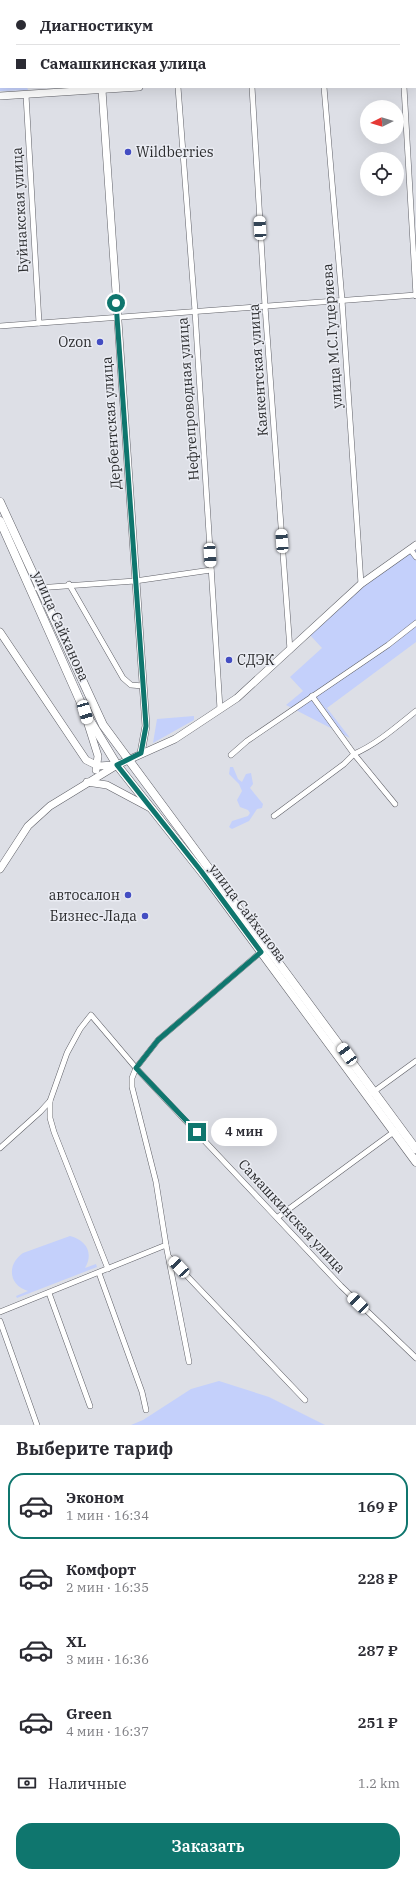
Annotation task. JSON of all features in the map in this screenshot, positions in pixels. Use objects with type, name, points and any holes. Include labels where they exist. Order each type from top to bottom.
[{"type":"main road","name":"улица Сайханова","points":[[0,502],[85,712],[117,765],[264,950]]},
{"type":"main road","name":"улица Сайханова","points":[[0,521],[103,725],[264,950]]},
{"type":"main road","points":[[264,950],[397,1129],[416,1162]]},
{"type":"main road","points":[[397,1129],[416,1149]]},
{"type":"street","points":[[0,96],[127,88]]},
{"type":"street","name":"Нефтепроводная улица","points":[[178,88],[195,312],[220,710]]},
{"type":"street","name":"Каякентская улица","points":[[252,88],[265,306],[290,650]]},
{"type":"street","name":"улица М.С.Гуцериева","points":[[324,88],[342,300],[361,584]]},
{"type":"street","points":[[0,326],[416,295],[404,88]]},
{"type":"street","name":"Дербентская улица","points":[[102,90],[146,726],[141,753]]},
{"type":"street","name":"Буйнакская улица","points":[[26,95],[38,323]]},
{"type":"street","points":[[0,869],[35,817],[86,782],[141,753],[174,739],[220,710],[251,687],[361,584],[413,547],[416,557]]},
{"type":"street","points":[[34,589],[69,584],[135,581],[211,570]]},
{"type":"street","points":[[69,584],[123,678],[131,685],[143,686]]},
{"type":"street","points":[[231,755],[247,741],[388,645],[416,623]]},
{"type":"street","points":[[0,632],[86,760],[98,766],[117,765]]},
{"type":"street","points":[[312,696],[354,754],[394,804]]},
{"type":"street","points":[[274,816],[344,764],[354,754],[366,749],[381,739],[416,711]]},
{"type":"street","points":[[85,712],[98,756],[98,766],[96,772],[86,782]]},
{"type":"street","points":[[86,782],[107,785],[152,810]]},
{"type":"street","points":[[189,1362],[168,1256],[156,1182],[132,1087],[132,1078],[136,1068],[158,1040],[264,950]]},
{"type":"street","name":"Самашкинская улица","points":[[50,1101],[67,1053],[80,1029],[91,1015],[136,1068],[278,1217],[340,1286],[416,1358]]},
{"type":"street","points":[[371,1094],[416,1061]]},
{"type":"street","points":[[0,1148],[50,1101]]},
{"type":"street","points":[[50,1101],[50,1118],[54,1132],[108,1269]]},
{"type":"street","points":[[278,1217],[397,1129]]},
{"type":"street","points":[[0,1312],[166,1245]]},
{"type":"street","points":[[168,1256],[304,1400]]},
{"type":"street","points":[[99,1273],[142,1392],[146,1410]]},
{"type":"street","points":[[49,1292],[90,1406]]},
{"type":"street","points":[[0,1321],[37,1425]]},
{"type":"shaded area","points":[[0,88],[27,88],[28,90],[0,91]]},
{"type":"shaded area","points":[[416,549],[416,642],[327,708],[350,738],[286,705],[303,691],[290,677],[322,648],[310,635],[364,586]]},
{"type":"shaded area","points":[[194,716],[194,720],[153,743],[157,719]]},
{"type":"shaded area","points":[[230,767],[233,767],[238,779],[242,782],[246,774],[251,773],[253,784],[250,788],[263,804],[262,808],[257,809],[249,821],[232,829],[229,827],[232,821],[248,816],[250,813],[248,810],[240,807],[237,800],[242,791],[239,784],[229,774]]},
{"type":"shaded area","points":[[70,1236],[76,1238],[87,1248],[89,1257],[85,1268],[96,1264],[97,1267],[17,1298],[16,1296],[28,1291],[21,1288],[13,1279],[12,1268],[18,1258],[23,1253]]},
{"type":"shaded area","points":[[219,1381],[269,1397],[325,1425],[131,1425],[143,1420],[191,1389]]},
{"type":"place","name":"Wildberries","points":[[128,152]]},
{"type":"place","name":"Ozon","points":[[100,342]]},
{"type":"place","name":"СДЭК","points":[[229,660]]},
{"type":"place","name":"автосалон","points":[[128,895]]},
{"type":"place","name":"Бизнес-Лада","points":[[145,916]]},
{"type":"route","points":[[116,303],[146,726],[141,753],[117,765],[201,871],[261,952],[158,1040],[136,1068],[197,1132]]}]
